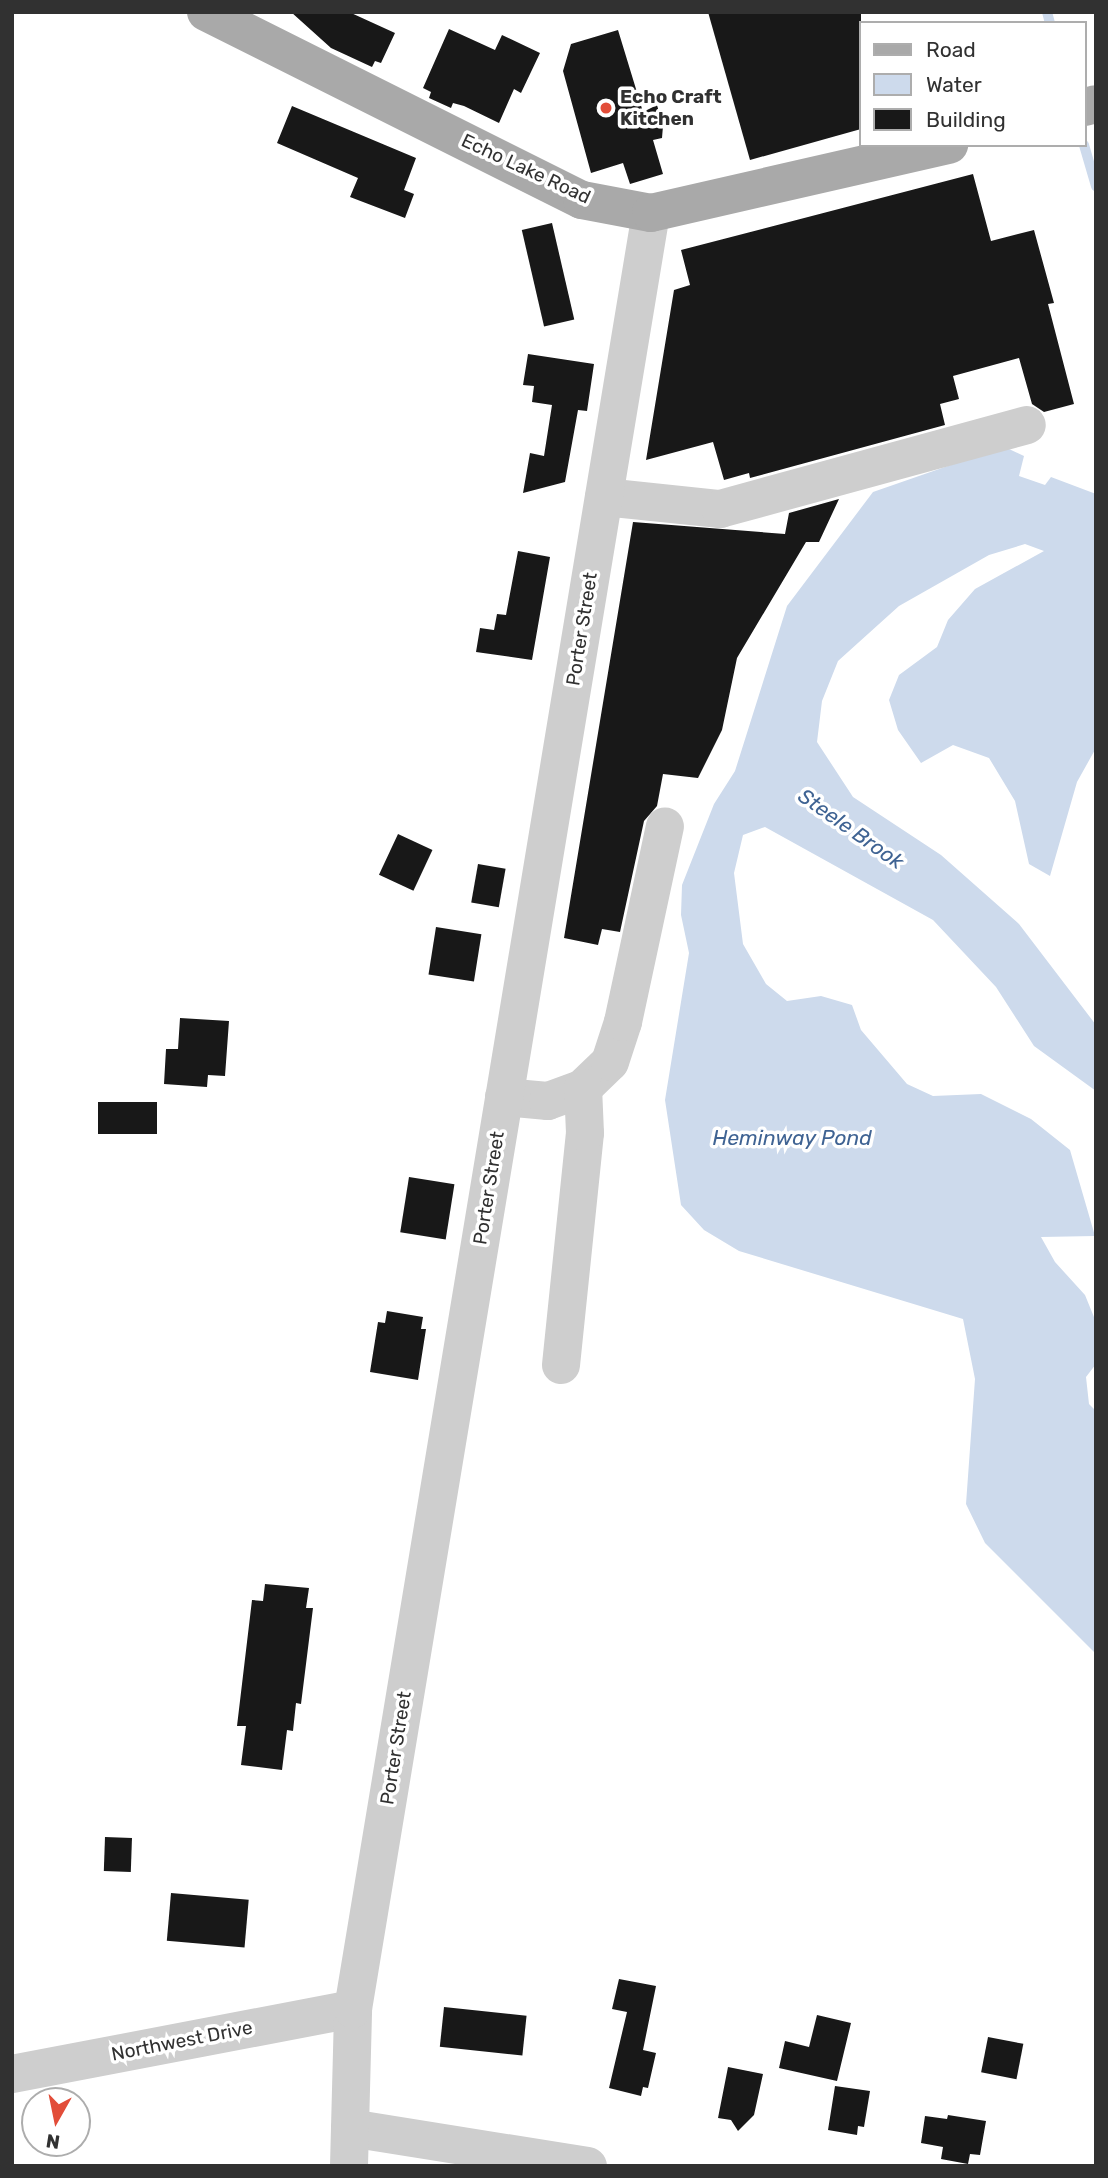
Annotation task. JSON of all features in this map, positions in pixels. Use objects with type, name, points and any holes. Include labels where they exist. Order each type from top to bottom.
[{"type":"main road","name":"Echo Lake Road","points":[[206,12],[582,200],[651,213],[940,147]]},
{"type":"street","name":"Porter Street","points":[[349,2166],[353,2008],[651,213]]},
{"type":"street","points":[[604,497],[720,509],[1027,425]]},
{"type":"street","points":[[504,1097],[548,1101],[583,1088],[610,1062],[623,1022],[665,826]]},
{"type":"street","points":[[561,1366],[584,1133],[583,1088]]},
{"type":"street","name":"Northwest Drive","points":[[12,2074],[353,2008]]},
{"type":"street","points":[[349,2128],[588,2166]]},
{"type":"water","name":"Heminway Pond","points":[[1009,449],[1024,456],[1019,476],[1045,485],[1051,477],[1096,494],[1096,748],[1077,782],[1050,876],[1029,864],[1015,801],[989,758],[953,745],[921,763],[898,730],[889,700],[899,675],[937,647],[948,620],[975,589],[1044,551],[1025,544],[989,555],[899,606],[838,661],[822,701],[817,742],[853,797],[941,855],[1019,924],[1096,1025],[1096,1091],[1034,1046],[996,987],[933,920],[765,827],[743,835],[734,873],[743,944],[766,984],[787,1001],[821,996],[852,1005],[861,1030],[907,1084],[933,1096],[981,1094],[1031,1119],[1070,1150],[1095,1236],[1041,1237],[1055,1262],[1085,1295],[1096,1322],[1096,1364],[1086,1377],[1089,1404],[1096,1411],[1096,1654],[985,1543],[966,1504],[975,1379],[963,1319],[739,1251],[704,1230],[681,1205],[665,1100],[689,953],[681,915],[682,885],[714,804],[735,771],[787,606],[873,492],[988,452]]},
{"type":"building","points":[[291,12],[349,12],[395,33],[381,63],[375,61],[372,67],[331,48]]},
{"type":"building","points":[[708,12],[861,12],[860,129],[750,160]]},
{"type":"building","points":[[449,29],[495,50],[502,35],[540,53],[521,93],[514,89],[499,123],[464,106],[453,103],[451,108],[429,98],[431,92],[423,88]]},
{"type":"building","name":"Echo Craft Kitchen","points":[[618,30],[643,112],[657,105],[663,126],[662,138],[653,140],[663,174],[630,184],[623,163],[591,173],[563,71],[571,44]]},
{"type":"building","points":[[292,106],[416,158],[404,190],[414,194],[405,218],[350,197],[358,178],[277,143]]},
{"type":"building","points":[[973,174],[991,241],[1034,230],[1054,303],[1048,304],[1074,404],[1044,412],[1032,404],[1019,358],[953,376],[959,399],[940,404],[945,425],[750,478],[749,473],[724,480],[713,442],[646,460],[674,290],[690,285],[681,250]]},
{"type":"building","points":[[552,223],[574,319],[544,326],[522,230]]},
{"type":"building","points":[[528,354],[594,364],[587,411],[578,410],[565,482],[523,493],[530,453],[544,456],[552,405],[532,402],[534,386],[523,385]]},
{"type":"building","points":[[839,499],[819,542],[806,542],[737,658],[722,730],[698,778],[663,774],[657,806],[644,821],[620,932],[602,929],[598,945],[564,938],[633,522],[785,534],[789,513]]},
{"type":"building","points":[[518,551],[550,557],[532,660],[476,652],[480,628],[494,630],[497,614],[506,615]]},
{"type":"building","points":[[398,834],[432,850],[413,891],[379,875]]},
{"type":"building","points":[[478,864],[506,869],[499,907],[471,902]]},
{"type":"building","points":[[436,927],[481,934],[474,982],[428,974]]},
{"type":"building","points":[[180,1018],[229,1021],[225,1076],[208,1075],[207,1087],[164,1084],[166,1049],[178,1049]]},
{"type":"building","points":[[98,1102],[157,1102],[157,1134],[98,1134]]},
{"type":"building","points":[[409,1177],[454,1184],[446,1240],[400,1232]]},
{"type":"building","points":[[387,1311],[423,1317],[421,1329],[426,1329],[418,1380],[370,1372],[378,1322],[385,1323]]},
{"type":"building","points":[[265,1584],[309,1588],[306,1608],[313,1608],[301,1704],[296,1703],[293,1731],[287,1730],[282,1770],[241,1765],[246,1726],[237,1726],[252,1600],[263,1601]]},
{"type":"building","points":[[105,1837],[132,1838],[131,1872],[104,1871]]},
{"type":"building","points":[[171,1893],[249,1900],[245,1948],[167,1941]]},
{"type":"building","points":[[619,1979],[656,1986],[643,2050],[656,2053],[648,2088],[643,2087],[641,2096],[609,2088],[627,2012],[612,2009]]},
{"type":"building","points":[[444,2007],[527,2016],[522,2055],[440,2047]]},
{"type":"building","points":[[817,2015],[851,2023],[837,2081],[779,2068],[785,2041],[809,2047]]},
{"type":"building","points":[[988,2037],[1023,2044],[1016,2079],[981,2072]]},
{"type":"building","points":[[728,2067],[763,2074],[754,2115],[738,2131],[731,2120],[718,2118]]},
{"type":"building","points":[[835,2086],[870,2091],[864,2127],[858,2126],[857,2135],[828,2130]]},
{"type":"building","points":[[948,2115],[986,2121],[980,2155],[970,2154],[968,2164],[941,2159],[943,2147],[921,2143],[925,2116],[947,2119]]},
{"type":"waterway","name":"Steele Brook","points":[[1047,12],[1049,21]]},
{"type":"waterway","name":"Steele Brook","points":[[1085,147],[1096,186]]},
{"type":"place","name":"Echo Craft Kitchen","points":[[606,108]]}]
